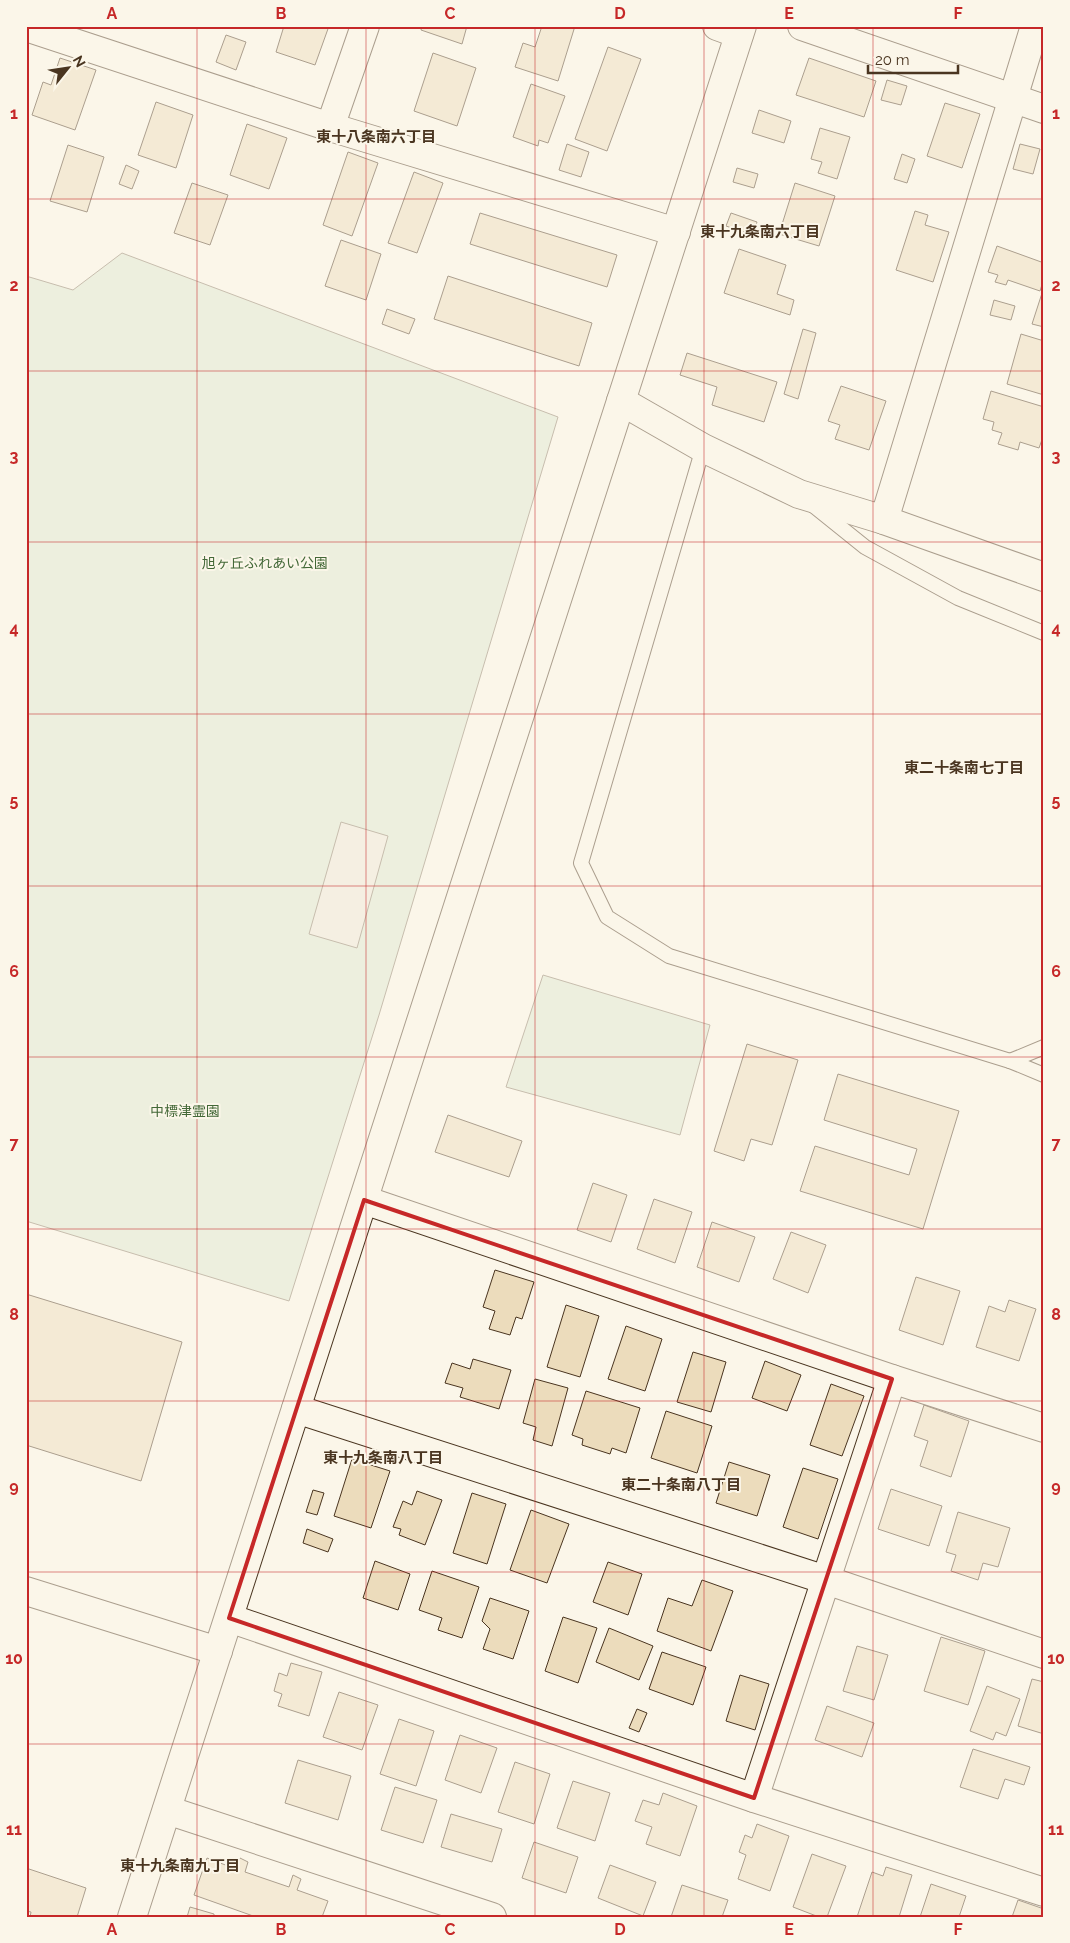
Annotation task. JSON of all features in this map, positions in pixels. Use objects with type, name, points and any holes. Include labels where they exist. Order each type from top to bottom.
[{"type":"street","points":[[330,127],[365,26]]},
{"type":"street","points":[[802,26],[1044,109]]},
{"type":"street","points":[[884,520],[1036,26]]},
{"type":"street","points":[[26,27],[330,127],[676,232]]},
{"type":"street","points":[[132,1917],[676,232],[733,29]]},
{"type":"street","points":[[621,401],[703,448],[799,494],[1042,568]]},
{"type":"street","points":[[364,1200],[892,1379],[1044,1428]]},
{"type":"street","points":[[754,1798],[892,1379]]},
{"type":"street","points":[[296,1409],[826,1580],[1044,1654]]},
{"type":"street","points":[[26,1590],[218,1651]]},
{"type":"street","points":[[229,1618],[754,1798],[1044,1892]]},
{"type":"street","points":[[167,1810],[492,1917]]},
{"type":"lane","points":[[703,448],[581,863],[607,916],[669,956],[1010,1061],[1044,1075]]},
{"type":"lane","points":[[799,494],[865,547],[958,598],[1044,633]]},
{"type":"lane","points":[[1010,1061],[1044,1047]]},
{"type":"highlighted area","points":[[364,1200],[892,1379],[754,1798],[229,1618]]},
{"type":"green space","name":"旭ヶ丘ふれあい公園","points":[[122,253],[558,417],[379,1015],[289,1301],[26,1221],[26,276],[73,290]]},
{"type":"green space","points":[[543,975],[710,1025],[680,1135],[506,1087]]},
{"type":"shaded area","points":[[341,822],[388,836],[357,948],[309,934]]},
{"type":"building","points":[[284,26],[329,26],[315,65],[276,52]]},
{"type":"building","points":[[422,26],[467,26],[462,44],[421,30]]},
{"type":"building","points":[[542,26],[575,26],[558,81],[515,67],[523,43],[535,47]]},
{"type":"building","points":[[226,35],[246,42],[236,70],[216,62]]},
{"type":"building","points":[[608,47],[641,59],[607,151],[575,139]]},
{"type":"building","points":[[433,53],[476,68],[457,126],[414,111]]},
{"type":"building","points":[[60,58],[96,70],[75,130],[32,115],[43,82],[51,85]]},
{"type":"building","points":[[809,58],[876,81],[864,117],[796,95]]},
{"type":"building","points":[[887,80],[907,86],[901,105],[881,100]]},
{"type":"building","points":[[531,84],[565,96],[548,143],[539,140],[538,146],[513,137]]},
{"type":"building","points":[[156,102],[193,115],[176,168],[138,155]]},
{"type":"building","points":[[945,103],[980,114],[962,168],[927,156]]},
{"type":"building","points":[[759,110],[791,121],[784,143],[752,133]]},
{"type":"building","points":[[247,124],[287,138],[269,189],[230,175]]},
{"type":"building","points":[[820,128],[850,137],[837,179],[818,173],[822,162],[811,159]]},
{"type":"building","points":[[567,144],[589,152],[581,177],[559,170]]},
{"type":"building","points":[[1020,144],[1040,149],[1033,174],[1013,169]]},
{"type":"building","points":[[68,145],[104,157],[87,212],[50,201]]},
{"type":"building","points":[[348,152],[378,163],[352,236],[323,225]]},
{"type":"building","points":[[902,154],[915,159],[907,183],[894,179]]},
{"type":"building","points":[[126,165],[139,171],[132,189],[119,184]]},
{"type":"building","points":[[737,168],[758,174],[754,188],[733,182]]},
{"type":"building","points":[[414,172],[443,183],[417,253],[388,243]]},
{"type":"building","points":[[192,183],[228,195],[210,245],[174,233]]},
{"type":"building","points":[[795,183],[835,196],[819,246],[779,234]]},
{"type":"building","points":[[915,211],[928,215],[925,225],[949,232],[933,282],[896,270]]},
{"type":"building","points":[[480,213],[617,255],[607,287],[470,244]]},
{"type":"building","points":[[731,213],[757,222],[753,235],[726,226]]},
{"type":"building","points":[[341,240],[381,254],[366,300],[325,286]]},
{"type":"building","points":[[997,246],[1044,263],[1044,278],[1040,291],[1008,280],[1006,285],[995,282],[998,275],[988,272]]},
{"type":"building","points":[[739,249],[786,265],[777,294],[794,300],[790,315],[724,293]]},
{"type":"building","points":[[448,276],[592,323],[579,366],[434,319]]},
{"type":"building","points":[[1044,287],[1044,327],[1032,324]]},
{"type":"building","points":[[994,300],[1015,306],[1011,320],[990,315]]},
{"type":"building","points":[[387,309],[415,319],[409,334],[382,324]]},
{"type":"building","points":[[803,329],[816,333],[798,399],[784,394]]},
{"type":"building","points":[[1021,334],[1044,341],[1044,395],[1007,384]]},
{"type":"building","points":[[687,353],[777,382],[764,422],[712,405],[717,387],[680,375]]},
{"type":"building","points":[[841,386],[886,401],[869,450],[835,439],[840,425],[828,421]]},
{"type":"building","points":[[991,391],[1044,407],[1044,434],[1039,448],[1020,442],[1018,450],[998,444],[1002,433],[992,430],[994,422],[983,419]]},
{"type":"building","points":[[747,1044],[798,1060],[772,1145],[751,1139],[744,1161],[714,1151]]},
{"type":"building","points":[[838,1074],[959,1111],[923,1229],[800,1191],[815,1146],[909,1175],[917,1149],[824,1120]]},
{"type":"building","points":[[448,1115],[522,1141],[509,1177],[435,1152]]},
{"type":"building","points":[[593,1183],[627,1195],[611,1242],[577,1230]]},
{"type":"building","points":[[654,1199],[692,1212],[675,1263],[637,1249]]},
{"type":"building","points":[[712,1222],[755,1237],[739,1282],[697,1267]]},
{"type":"building","points":[[791,1232],[826,1245],[808,1293],[773,1279]]},
{"type":"building","points":[[495,1270],[534,1282],[522,1319],[516,1317],[510,1335],[489,1329],[495,1311],[483,1307]]},
{"type":"building","points":[[916,1277],[960,1291],[943,1345],[899,1330]]},
{"type":"building","points":[[26,1294],[182,1342],[141,1481],[26,1445]]},
{"type":"building","points":[[1009,1300],[1036,1309],[1019,1361],[976,1347],[989,1306],[1005,1312]]},
{"type":"building","points":[[566,1305],[599,1316],[580,1377],[547,1367]]},
{"type":"building","points":[[626,1326],[662,1339],[645,1391],[608,1379]]},
{"type":"building","points":[[693,1352],[726,1362],[711,1412],[677,1402]]},
{"type":"building","points":[[473,1359],[511,1370],[499,1409],[460,1397],[463,1388],[445,1383],[452,1363],[470,1369]]},
{"type":"building","points":[[765,1361],[801,1375],[787,1411],[752,1398]]},
{"type":"building","points":[[535,1379],[568,1388],[552,1446],[533,1440],[536,1427],[523,1423]]},
{"type":"building","points":[[831,1384],[864,1396],[842,1456],[810,1445]]},
{"type":"building","points":[[586,1391],[640,1408],[626,1453],[612,1448],[610,1454],[582,1445],[583,1439],[572,1435]]},
{"type":"building","points":[[924,1405],[969,1421],[951,1477],[920,1466],[928,1441],[914,1436]]},
{"type":"building","points":[[666,1411],[712,1426],[697,1473],[651,1458]]},
{"type":"building","points":[[352,1459],[390,1471],[371,1528],[334,1516]]},
{"type":"building","points":[[729,1462],[770,1475],[757,1516],[716,1503]]},
{"type":"building","points":[[803,1468],[838,1479],[818,1539],[783,1527]]},
{"type":"building","points":[[891,1489],[942,1506],[929,1546],[878,1529]]},
{"type":"building","points":[[313,1490],[324,1493],[317,1515],[306,1512]]},
{"type":"building","points":[[417,1491],[442,1500],[425,1545],[399,1535],[401,1529],[393,1527],[403,1501],[412,1505]]},
{"type":"building","points":[[472,1493],[506,1504],[487,1564],[453,1553]]},
{"type":"building","points":[[531,1510],[569,1524],[547,1583],[510,1570]]},
{"type":"building","points":[[958,1512],[1010,1528],[998,1567],[983,1563],[978,1580],[951,1571],[956,1555],[946,1552]]},
{"type":"building","points":[[307,1529],[333,1539],[328,1552],[303,1543]]},
{"type":"building","points":[[375,1561],[410,1574],[398,1610],[363,1598]]},
{"type":"building","points":[[608,1562],[642,1574],[628,1615],[593,1602]]},
{"type":"building","points":[[432,1571],[479,1587],[462,1638],[438,1630],[442,1618],[419,1610]]},
{"type":"building","points":[[702,1580],[733,1591],[711,1651],[657,1631],[668,1598],[692,1606]]},
{"type":"building","points":[[490,1598],[529,1611],[513,1659],[483,1649],[490,1629],[482,1621]]},
{"type":"building","points":[[563,1617],[597,1628],[578,1683],[545,1671]]},
{"type":"building","points":[[609,1628],[653,1646],[639,1680],[596,1662]]},
{"type":"building","points":[[941,1637],[985,1651],[968,1705],[924,1691]]},
{"type":"building","points":[[857,1646],[888,1655],[874,1700],[843,1691]]},
{"type":"building","points":[[662,1652],[706,1667],[693,1705],[649,1689]]},
{"type":"building","points":[[291,1663],[322,1672],[309,1716],[278,1706],[282,1694],[274,1691],[279,1673],[287,1676]]},
{"type":"building","points":[[740,1675],[769,1684],[755,1730],[726,1721]]},
{"type":"building","points":[[1032,1679],[1044,1682],[1044,1734],[1018,1726]]},
{"type":"building","points":[[987,1686],[1020,1699],[1006,1736],[996,1732],[993,1740],[970,1731]]},
{"type":"building","points":[[339,1692],[378,1705],[362,1750],[323,1737]]},
{"type":"building","points":[[827,1706],[874,1723],[862,1757],[815,1740]]},
{"type":"building","points":[[637,1709],[647,1713],[639,1732],[629,1728]]},
{"type":"building","points":[[399,1719],[434,1731],[416,1786],[380,1774]]},
{"type":"building","points":[[460,1735],[497,1748],[481,1793],[445,1780]]},
{"type":"building","points":[[973,1749],[1030,1767],[1024,1785],[1005,1779],[998,1799],[960,1787]]},
{"type":"building","points":[[298,1760],[351,1776],[338,1820],[285,1803]]},
{"type":"building","points":[[515,1762],[550,1774],[534,1824],[498,1812]]},
{"type":"building","points":[[573,1781],[610,1793],[595,1841],[557,1828]]},
{"type":"building","points":[[395,1787],[437,1800],[423,1843],[381,1830]]},
{"type":"building","points":[[663,1793],[697,1806],[680,1856],[646,1844],[652,1827],[635,1821],[643,1800],[659,1805]]},
{"type":"building","points":[[451,1814],[502,1829],[492,1862],[441,1847]]},
{"type":"building","points":[[757,1824],[789,1836],[770,1891],[738,1879],[746,1855],[739,1852],[745,1835],[752,1838]]},
{"type":"building","points":[[534,1842],[578,1857],[566,1893],[522,1878]]},
{"type":"building","points":[[812,1854],[846,1866],[827,1917],[819,1917],[793,1907]]},
{"type":"building","points":[[207,1858],[236,1869],[240,1858],[248,1862],[245,1872],[289,1887],[293,1875],[301,1879],[297,1890],[328,1901],[322,1917],[256,1917],[194,1895]]},
{"type":"building","points":[[610,1865],[656,1882],[643,1916],[598,1898]]},
{"type":"building","points":[[886,1867],[912,1875],[899,1917],[857,1917],[872,1872],[883,1876]]},
{"type":"building","points":[[26,1868],[86,1888],[77,1917],[30,1917],[31,1912],[26,1911]]},
{"type":"building","points":[[931,1884],[966,1896],[959,1917],[920,1917]]},
{"type":"building","points":[[682,1885],[728,1900],[722,1917],[671,1917]]},
{"type":"building","points":[[1018,1900],[1044,1909],[1044,1917],[1012,1917]]},
{"type":"building","points":[[190,1907],[214,1914],[214,1917],[187,1917]]},
{"type":"district","name":"東十八条南六丁目","points":[[376,137]]},
{"type":"district","name":"東十九条南六丁目","points":[[760,232]]},
{"type":"district","name":"東二十条南七丁目","points":[[964,768]]},
{"type":"district","name":"東十九条南八丁目","points":[[383,1458]]},
{"type":"district","name":"東二十条南八丁目","points":[[681,1485]]},
{"type":"district","name":"東十九条南九丁目","points":[[180,1866]]},
{"type":"park label","name":"中標津霊園","points":[[185,1111]]}]
